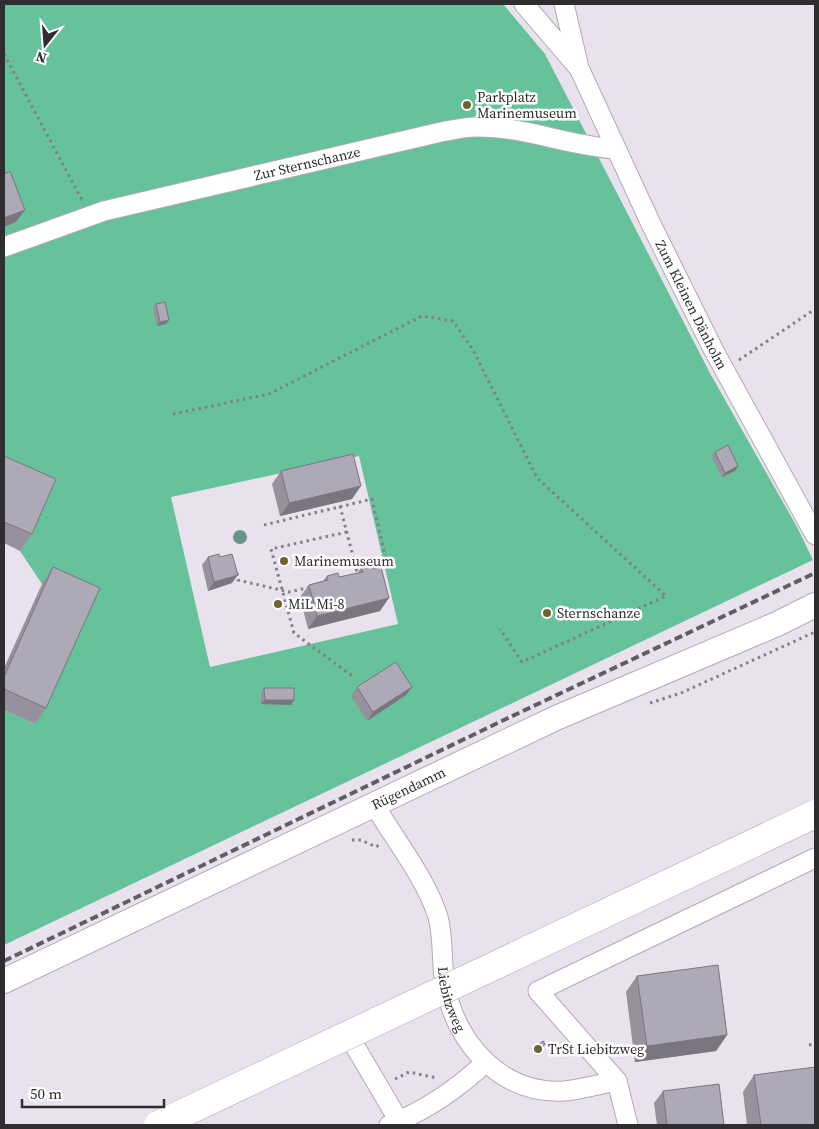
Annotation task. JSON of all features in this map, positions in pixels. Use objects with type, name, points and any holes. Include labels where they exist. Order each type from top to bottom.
[{"type":"highway","points":[[158,1125],[815,814]]},
{"type":"main road","name":"Rügendamm","points":[[4,981],[556,718],[777,624],[815,605]]},
{"type":"street","name":"Zum Kleinen Dänholm","points":[[524,4],[579,68]]},
{"type":"street","name":"Zum Kleinen Dänholm","points":[[564,4],[579,68],[616,149],[724,370],[815,533]]},
{"type":"street","name":"Zur Sternschanze","points":[[4,247],[90,216],[441,132],[476,127],[521,131],[593,147],[616,149]]},
{"type":"street","name":"Liebitzweg","points":[[374,804],[434,906],[441,931],[445,985],[458,1028],[485,1063],[505,1077],[531,1087],[564,1091],[617,1081]]},
{"type":"street","points":[[628,1125],[617,1081],[538,991],[815,858]]},
{"type":"street","points":[[353,1043],[379,1086],[394,1123],[464,1082],[485,1063]]},
{"type":"path","points":[[4,54],[90,216]]},
{"type":"path","points":[[724,370],[815,309]]},
{"type":"path","points":[[173,414],[269,394],[422,316],[453,321],[473,350],[537,478],[666,596],[522,662],[500,629]]},
{"type":"path","points":[[264,525],[372,499],[386,560]]},
{"type":"path","points":[[340,506],[358,577],[348,579]]},
{"type":"path","points":[[347,532],[271,549],[294,633],[355,678]]},
{"type":"path","points":[[235,565],[238,580],[289,592],[319,585]]},
{"type":"path","points":[[648,704],[681,693],[815,632]]},
{"type":"path","points":[[810,1045],[815,1044]]},
{"type":"path","points":[[379,1086],[409,1072],[464,1082]]},
{"type":"green space","points":[[4,4],[503,4],[545,54],[711,375],[797,527],[813,560],[4,945],[4,710],[35,724],[89,605],[42,584],[20,551],[45,495],[4,477]],"holes":[[[359,456],[398,624],[210,667],[171,497]]]},
{"type":"building","points":[[10,171],[25,210],[4,218],[4,174]]},
{"type":"building","points":[[165,302],[169,320],[160,322],[156,304]]},
{"type":"building","points":[[728,445],[738,466],[725,473],[715,452]]},
{"type":"building","points":[[353,454],[361,486],[289,503],[281,471]]},
{"type":"building","points":[[4,456],[56,479],[32,534],[4,522]]},
{"type":"building","points":[[219,554],[220,557],[232,554],[238,575],[214,582],[208,557]]},
{"type":"building","points":[[372,565],[374,569],[381,567],[389,598],[317,616],[309,585],[328,580],[327,576],[338,573],[339,577],[363,572],[361,567]]},
{"type":"building","points":[[53,567],[100,588],[46,708],[4,689],[4,677]]},
{"type":"building","points":[[396,662],[412,687],[373,712],[357,687]]},
{"type":"building","points":[[264,688],[294,688],[294,700],[265,700]]},
{"type":"building","points":[[718,965],[727,1035],[647,1046],[637,976]]},
{"type":"building","points":[[543,1041],[545,1044],[541,1049],[538,1045]]},
{"type":"building","points":[[815,1067],[815,1125],[761,1125],[754,1075]]},
{"type":"building","points":[[719,1084],[724,1125],[667,1125],[663,1091]]},
{"type":"railway","points":[[4,961],[506,719],[815,573]]},
{"type":"place","name":"Parkplatz Marinemuseum","points":[[467,105]]},
{"type":"place","name":"Marinemuseum","points":[[284,561]]},
{"type":"place","name":"MiL Mi-8","points":[[278,604]]},
{"type":"place","name":"Sternschanze","points":[[547,613]]},
{"type":"place","name":"TrSt Liebitzweg","points":[[538,1049]]}]
